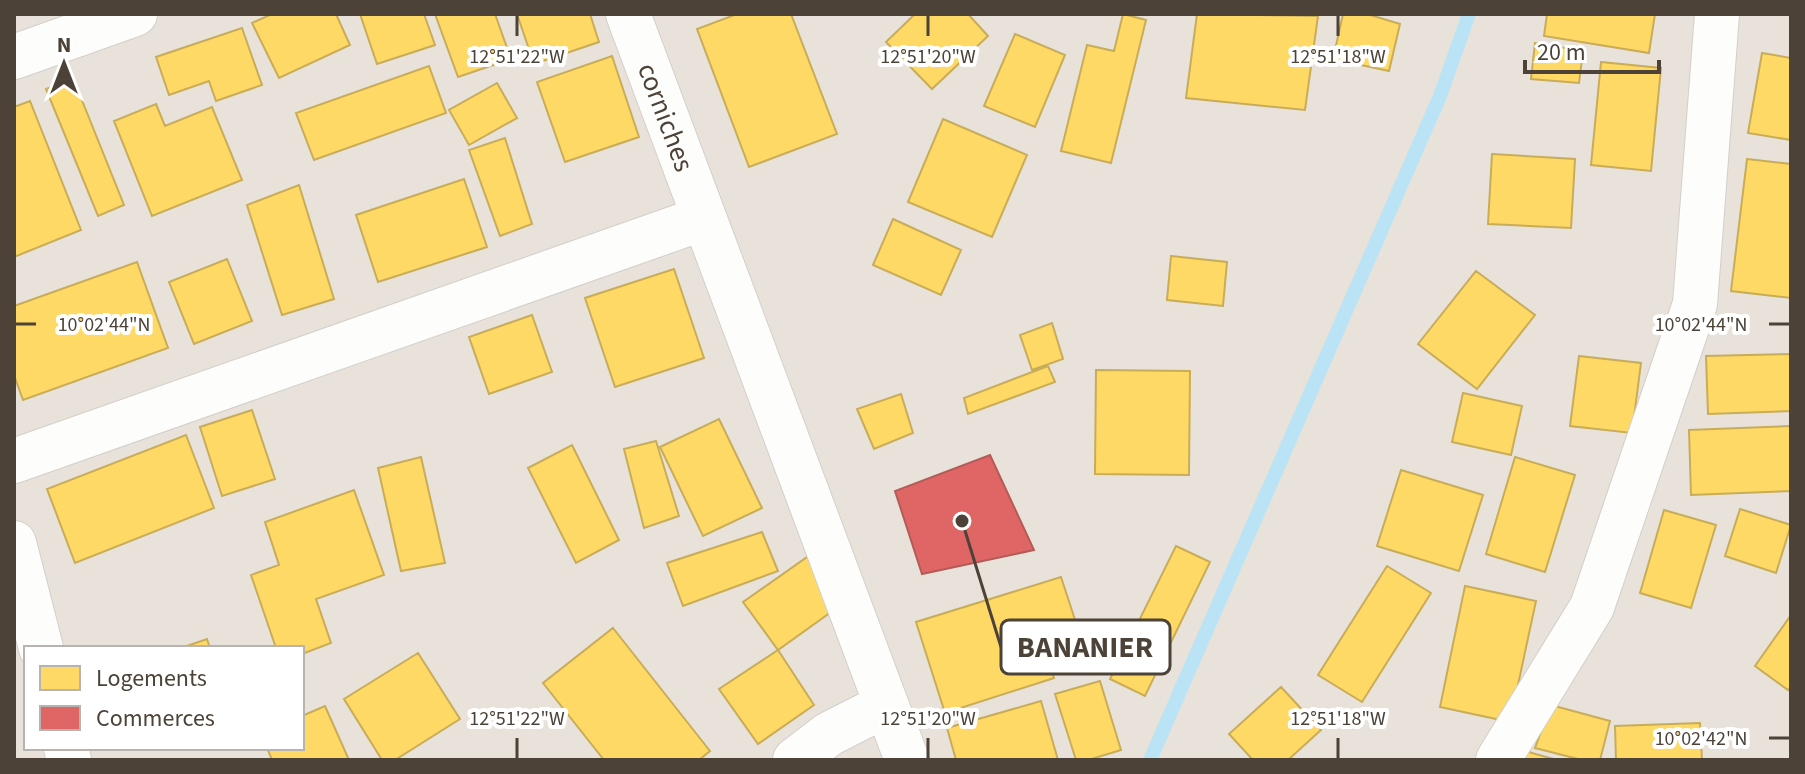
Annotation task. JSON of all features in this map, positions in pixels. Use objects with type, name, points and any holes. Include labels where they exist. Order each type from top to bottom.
[{"type":"street","points":[[14,57],[135,14]]},
{"type":"street","name":"corniches","points":[[628,14],[907,760]]},
{"type":"street","points":[[1498,760],[1592,607],[1695,304],[1717,14]]},
{"type":"street","points":[[14,461],[704,218]]},
{"type":"street","points":[[14,543],[40,646]]},
{"type":"street","points":[[795,760],[829,734],[886,705]]},
{"type":"shaded area","points":[[14,14],[1791,14],[1791,760],[14,760]]},
{"type":"building: Logements","points":[[272,14],[336,14],[350,45],[279,78],[252,23]]},
{"type":"building: Logements","points":[[360,14],[424,14],[435,45],[377,64]]},
{"type":"building: Logements","points":[[435,14],[495,14],[511,59],[458,77]]},
{"type":"building: Logements","points":[[517,14],[590,14],[599,42],[534,64]]},
{"type":"building: Logements","points":[[737,14],[791,14],[837,134],[749,167],[697,29]]},
{"type":"building: Logements","points":[[915,14],[968,14],[988,36],[932,89],[886,42]]},
{"type":"building: Logements","points":[[1123,14],[1146,20],[1111,163],[1061,151],[1087,45],[1114,51]]},
{"type":"building: Logements","points":[[1197,14],[1318,16],[1305,110],[1186,98]]},
{"type":"building: Logements","points":[[1343,14],[1367,14],[1400,24],[1389,71],[1333,59]]},
{"type":"building: Logements","points":[[1547,14],[1655,14],[1649,53],[1544,36]]},
{"type":"building: Logements","points":[[242,28],[262,85],[216,101],[209,81],[169,95],[156,57]]},
{"type":"building: Logements","points":[[1015,34],[1065,55],[1035,127],[984,106]]},
{"type":"building: Logements","points":[[1535,43],[1583,51],[1579,83],[1531,79]]},
{"type":"building: Logements","points":[[1762,53],[1791,58],[1791,140],[1748,133]]},
{"type":"building: Logements","points":[[612,56],[639,137],[565,162],[537,82]]},
{"type":"building: Logements","points":[[1601,62],[1661,68],[1651,171],[1591,165]]},
{"type":"building: Logements","points":[[429,66],[446,113],[314,160],[296,113]]},
{"type":"building: Logements","points":[[73,78],[124,205],[98,216],[46,89]]},
{"type":"building: Logements","points":[[497,83],[517,118],[469,145],[449,110]]},
{"type":"building: Logements","points":[[30,101],[81,230],[14,257],[14,107]]},
{"type":"building: Logements","points":[[156,104],[165,126],[212,107],[242,180],[152,216],[114,121]]},
{"type":"building: Logements","points":[[943,119],[1027,155],[992,237],[908,202]]},
{"type":"building: Logements","points":[[505,138],[532,224],[500,236],[469,150]]},
{"type":"building: Logements","points":[[1492,154],[1575,159],[1571,228],[1488,224]]},
{"type":"building: Logements","points":[[1747,159],[1791,164],[1791,298],[1731,291]]},
{"type":"building: Logements","points":[[464,179],[487,247],[378,282],[356,215]]},
{"type":"building: Logements","points":[[299,185],[334,299],[282,315],[247,205]]},
{"type":"building: Logements","points":[[893,219],[961,250],[941,295],[873,265]]},
{"type":"building: Logements","points":[[1171,256],[1227,262],[1223,306],[1167,300]]},
{"type":"building: Logements","points":[[227,259],[252,321],[194,344],[169,282]]},
{"type":"building: Logements","points":[[137,262],[168,348],[23,400],[14,375],[14,306]]},
{"type":"building: Logements","points":[[674,269],[704,358],[615,387],[585,298]]},
{"type":"building: Logements","points":[[1476,271],[1535,315],[1477,389],[1418,344]]},
{"type":"building: Logements","points":[[532,315],[552,372],[489,394],[469,337]]},
{"type":"building: Logements","points":[[1052,323],[1063,359],[1032,370],[1020,335]]},
{"type":"building: Logements","points":[[1791,354],[1791,411],[1708,414],[1706,356]]},
{"type":"building: Logements","points":[[1579,356],[1641,363],[1632,433],[1570,426]]},
{"type":"building: Logements","points":[[1048,366],[1055,382],[968,414],[964,398]]},
{"type":"building: Logements","points":[[1096,370],[1190,371],[1189,475],[1095,474]]},
{"type":"building: Logements","points":[[1463,393],[1522,406],[1511,455],[1452,442]]},
{"type":"building: Logements","points":[[901,394],[913,433],[874,449],[857,409]]},
{"type":"building: Logements","points":[[252,410],[275,479],[222,496],[200,427]]},
{"type":"building: Logements","points":[[719,419],[762,508],[703,536],[660,447]]},
{"type":"building: Logements","points":[[1790,426],[1791,491],[1691,495],[1689,430]]},
{"type":"building: Logements","points":[[186,435],[214,508],[75,563],[47,489]]},
{"type":"building: Logements","points":[[656,441],[679,516],[644,528],[624,449]]},
{"type":"building: Logements","points":[[572,445],[619,540],[576,563],[528,468]]},
{"type":"building: Logements","points":[[421,457],[445,563],[401,571],[378,468]]},
{"type":"building: Logements","points":[[1515,457],[1575,475],[1545,572],[1486,554]]},
{"type":"building: Logements","points":[[1401,470],[1483,495],[1459,571],[1377,546]]},
{"type":"building: Logements","points":[[354,490],[384,575],[316,599],[331,643],[304,653],[304,646],[275,646],[251,575],[279,565],[265,522]]},
{"type":"building: Logements","points":[[1740,509],[1791,525],[1776,573],[1725,556]]},
{"type":"building: Logements","points":[[1664,510],[1716,525],[1691,608],[1640,593]]},
{"type":"building: Logements","points":[[762,532],[778,571],[683,606],[667,563]]},
{"type":"building: Logements","points":[[1176,546],[1210,562],[1145,696],[1110,679]]},
{"type":"building: Logements","points":[[810,555],[845,602],[778,650],[743,602]]},
{"type":"building: Logements","points":[[1387,566],[1431,593],[1362,702],[1318,675]]},
{"type":"building: Logements","points":[[1061,577],[1080,635],[1043,647],[1054,678],[945,713],[916,622]]},
{"type":"building: Logements","points":[[1465,586],[1536,601],[1510,722],[1440,707]]},
{"type":"building: Logements","points":[[1791,615],[1791,686],[1788,690],[1755,666]]},
{"type":"building: Logements","points":[[613,628],[710,751],[699,760],[604,760],[543,683]]},
{"type":"building: Logements","points":[[207,639],[209,646],[187,646]]},
{"type":"building: Logements","points":[[778,650],[814,705],[758,744],[719,689]]},
{"type":"building: Logements","points":[[418,653],[460,719],[395,760],[382,760],[344,699]]},
{"type":"building: Logements","points":[[1100,681],[1121,750],[1088,760],[1076,760],[1055,694]]},
{"type":"building: Logements","points":[[1281,687],[1321,730],[1288,760],[1253,760],[1229,734]]},
{"type":"building: Logements","points":[[1041,701],[1058,760],[956,760],[947,728]]},
{"type":"building: Logements","points":[[1551,705],[1610,721],[1600,760],[1582,760],[1535,748]]},
{"type":"building: Logements","points":[[325,706],[349,760],[272,760],[268,750],[304,750],[304,715]]},
{"type":"building: Logements","points":[[1700,723],[1702,760],[1616,760],[1615,726]]},
{"type":"building: Logements","points":[[1525,751],[1557,760],[1523,760]]},
{"type":"building: Commerces","points":[[990,455],[1034,550],[922,574],[895,491]]},
{"type":"waterway","points":[[1150,760],[1440,96],[1469,14]]},
{"type":"place","name":"BANANIER","points":[[962,521]]}]
